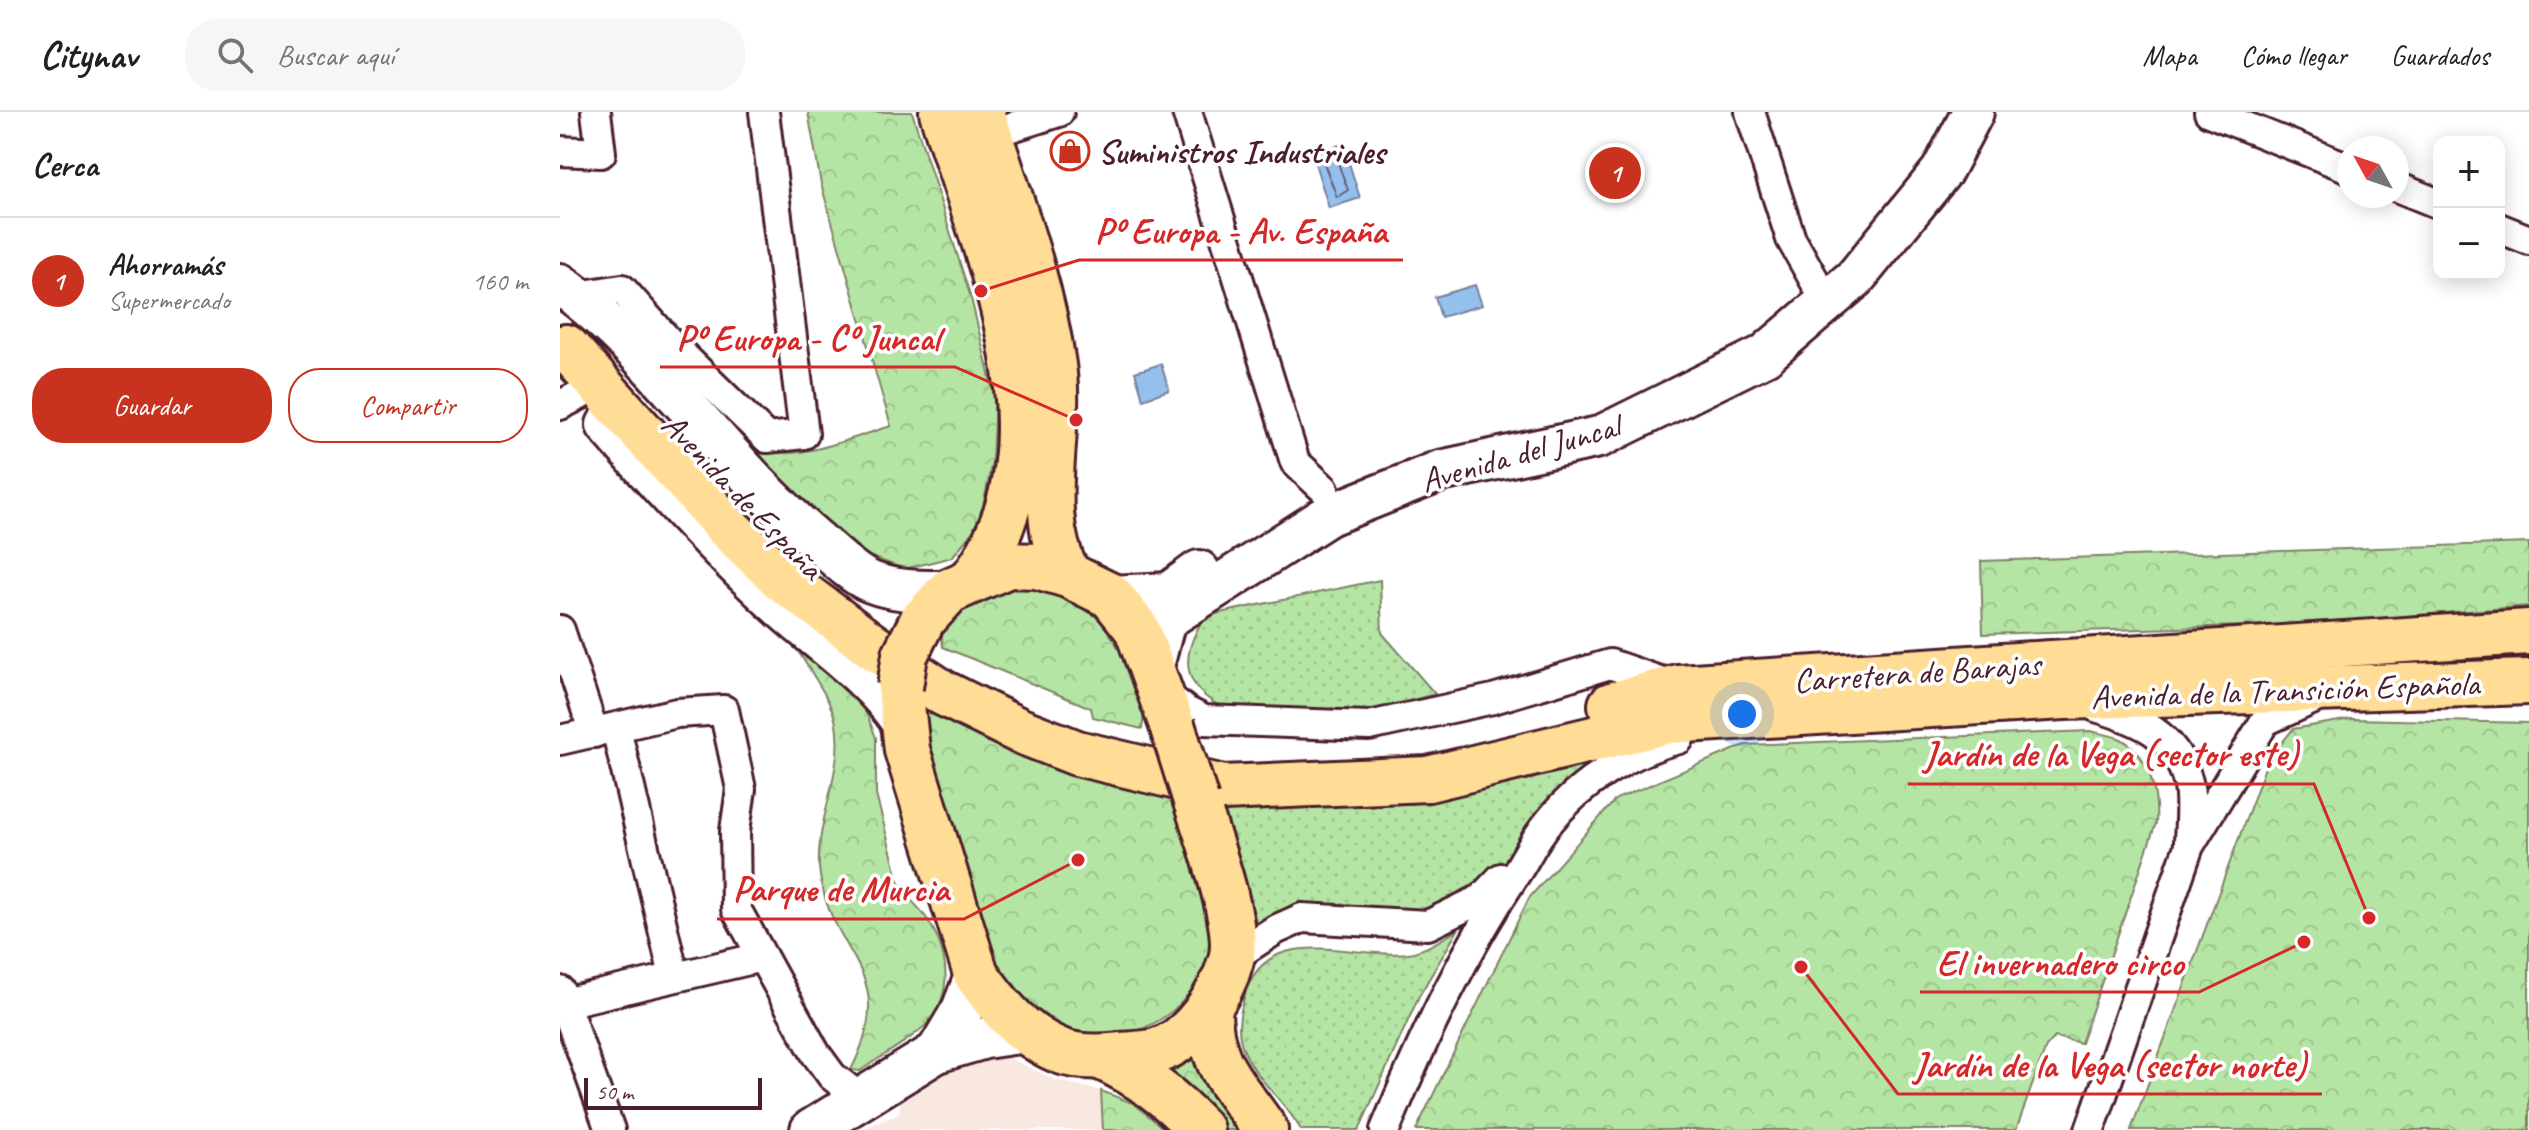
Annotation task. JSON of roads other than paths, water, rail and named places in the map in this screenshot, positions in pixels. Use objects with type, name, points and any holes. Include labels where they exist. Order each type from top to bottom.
[{"type":"main road","points":[[942,112],[1010,334],[1018,373],[1020,427],[1012,500],[993,551],[949,596],[905,655],[901,704],[976,974],[998,1005],[1026,1032],[1061,1051],[1101,1057],[1158,1051],[1190,1030],[1209,1007],[1232,958],[1212,784],[1162,694],[1137,629],[1111,596],[1068,575],[1037,566],[1008,565],[949,596]]},
{"type":"main road","points":[[985,123],[1045,318],[1057,421],[1050,507],[1055,551],[1068,575]]},
{"type":"main road","name":"Avenida de España","points":[[568,341],[743,506],[840,593],[882,623],[945,665],[1030,707],[1086,728],[1212,784]]},
{"type":"main road","name":"Carretera de Barajas","points":[[1212,784],[1362,762],[1518,729],[1678,687],[2529,632]]},
{"type":"main road","name":"Avenida de la Transición Española","points":[[1802,711],[2064,697],[2529,682]]},
{"type":"main road","name":"Carretera de Barajas","points":[[1212,784],[1428,779],[1668,721],[1802,711]]},
{"type":"main road","points":[[1209,1007],[1209,1031],[1216,1062],[1265,1130]]},
{"type":"main road","points":[[1101,1057],[1140,1076],[1167,1095],[1201,1130]]},
{"type":"street","points":[[560,151],[601,153],[596,112]]},
{"type":"street","points":[[568,341],[622,289],[670,343],[767,438],[804,434],[764,112]]},
{"type":"street","points":[[985,123],[1059,112]]},
{"type":"street","points":[[1187,112],[1295,462],[1324,489]]},
{"type":"street","points":[[1750,112],[1791,239],[1817,285]]},
{"type":"street","name":"Avenida del Juncal","points":[[1111,596],[1169,593],[1269,520],[1324,489],[1422,455],[1597,417],[1640,399],[1756,334],[1817,285],[1876,224],[1953,112]]},
{"type":"street","name":"Avenida del Juncal","points":[[1162,694],[1165,620],[1329,515],[1440,471],[1599,437],[1765,355],[1855,278],[1942,171],[1973,112]]},
{"type":"street","points":[[2209,112],[2337,163]]},
{"type":"street","points":[[2409,192],[2433,202]]},
{"type":"street","points":[[2505,230],[2529,240]]},
{"type":"street","points":[[568,341],[639,354],[707,433],[787,515],[868,581],[900,591],[949,596]]},
{"type":"street","points":[[568,341],[695,525],[788,614],[879,690],[901,704]]},
{"type":"street","points":[[560,630],[605,730],[674,976]]},
{"type":"street","points":[[1162,694],[1204,720],[1369,726],[1493,699],[1610,664],[1678,687]]},
{"type":"street","points":[[2090,1130],[2189,846],[2265,721],[2322,695],[2378,687]]},
{"type":"street","points":[[2064,697],[2141,720],[2169,743],[2188,783],[2189,846]]},
{"type":"street","points":[[560,740],[677,713],[724,710],[741,789],[735,831],[736,909],[816,1054],[832,1076],[860,1098]]},
{"type":"street","points":[[1385,1130],[1416,1056],[1473,938],[1549,821],[1606,771],[1649,746],[1802,711]]},
{"type":"street","points":[[1232,958],[1275,930],[1302,918],[1428,925],[1481,899],[1534,843]]},
{"type":"street","points":[[610,1130],[562,997],[762,957]]},
{"type":"street","points":[[937,1052],[962,1010],[976,974]]},
{"type":"street","points":[[811,1130],[937,1052],[985,1038],[1026,1032]]},
{"type":"water","points":[[1343,144],[1360,198],[1329,208],[1312,154]]},
{"type":"water","points":[[1475,285],[1482,305],[1441,317],[1435,297]]},
{"type":"water","points":[[1161,364],[1169,390],[1143,399],[1135,372]]},
{"type":"place","name":"Suministros Industriales","points":[[1070,151]]},
{"type":"place","name":"Ahorramás","points":[[1615,173]]},
{"type":"place","name":"Pº Europa - Av. España","points":[[981,291]]},
{"type":"place","name":"Pº Europa - Cº Juncal","points":[[1076,420]]},
{"type":"place","name":"Parque de Murcia","points":[[1078,860]]},
{"type":"place","name":"Jardín de la Vega (sector este)","points":[[2369,918]]},
{"type":"place","name":"El invernadero circo","points":[[2304,942]]},
{"type":"place","name":"Jardín de la Vega (sector norte)","points":[[1801,967]]}]
